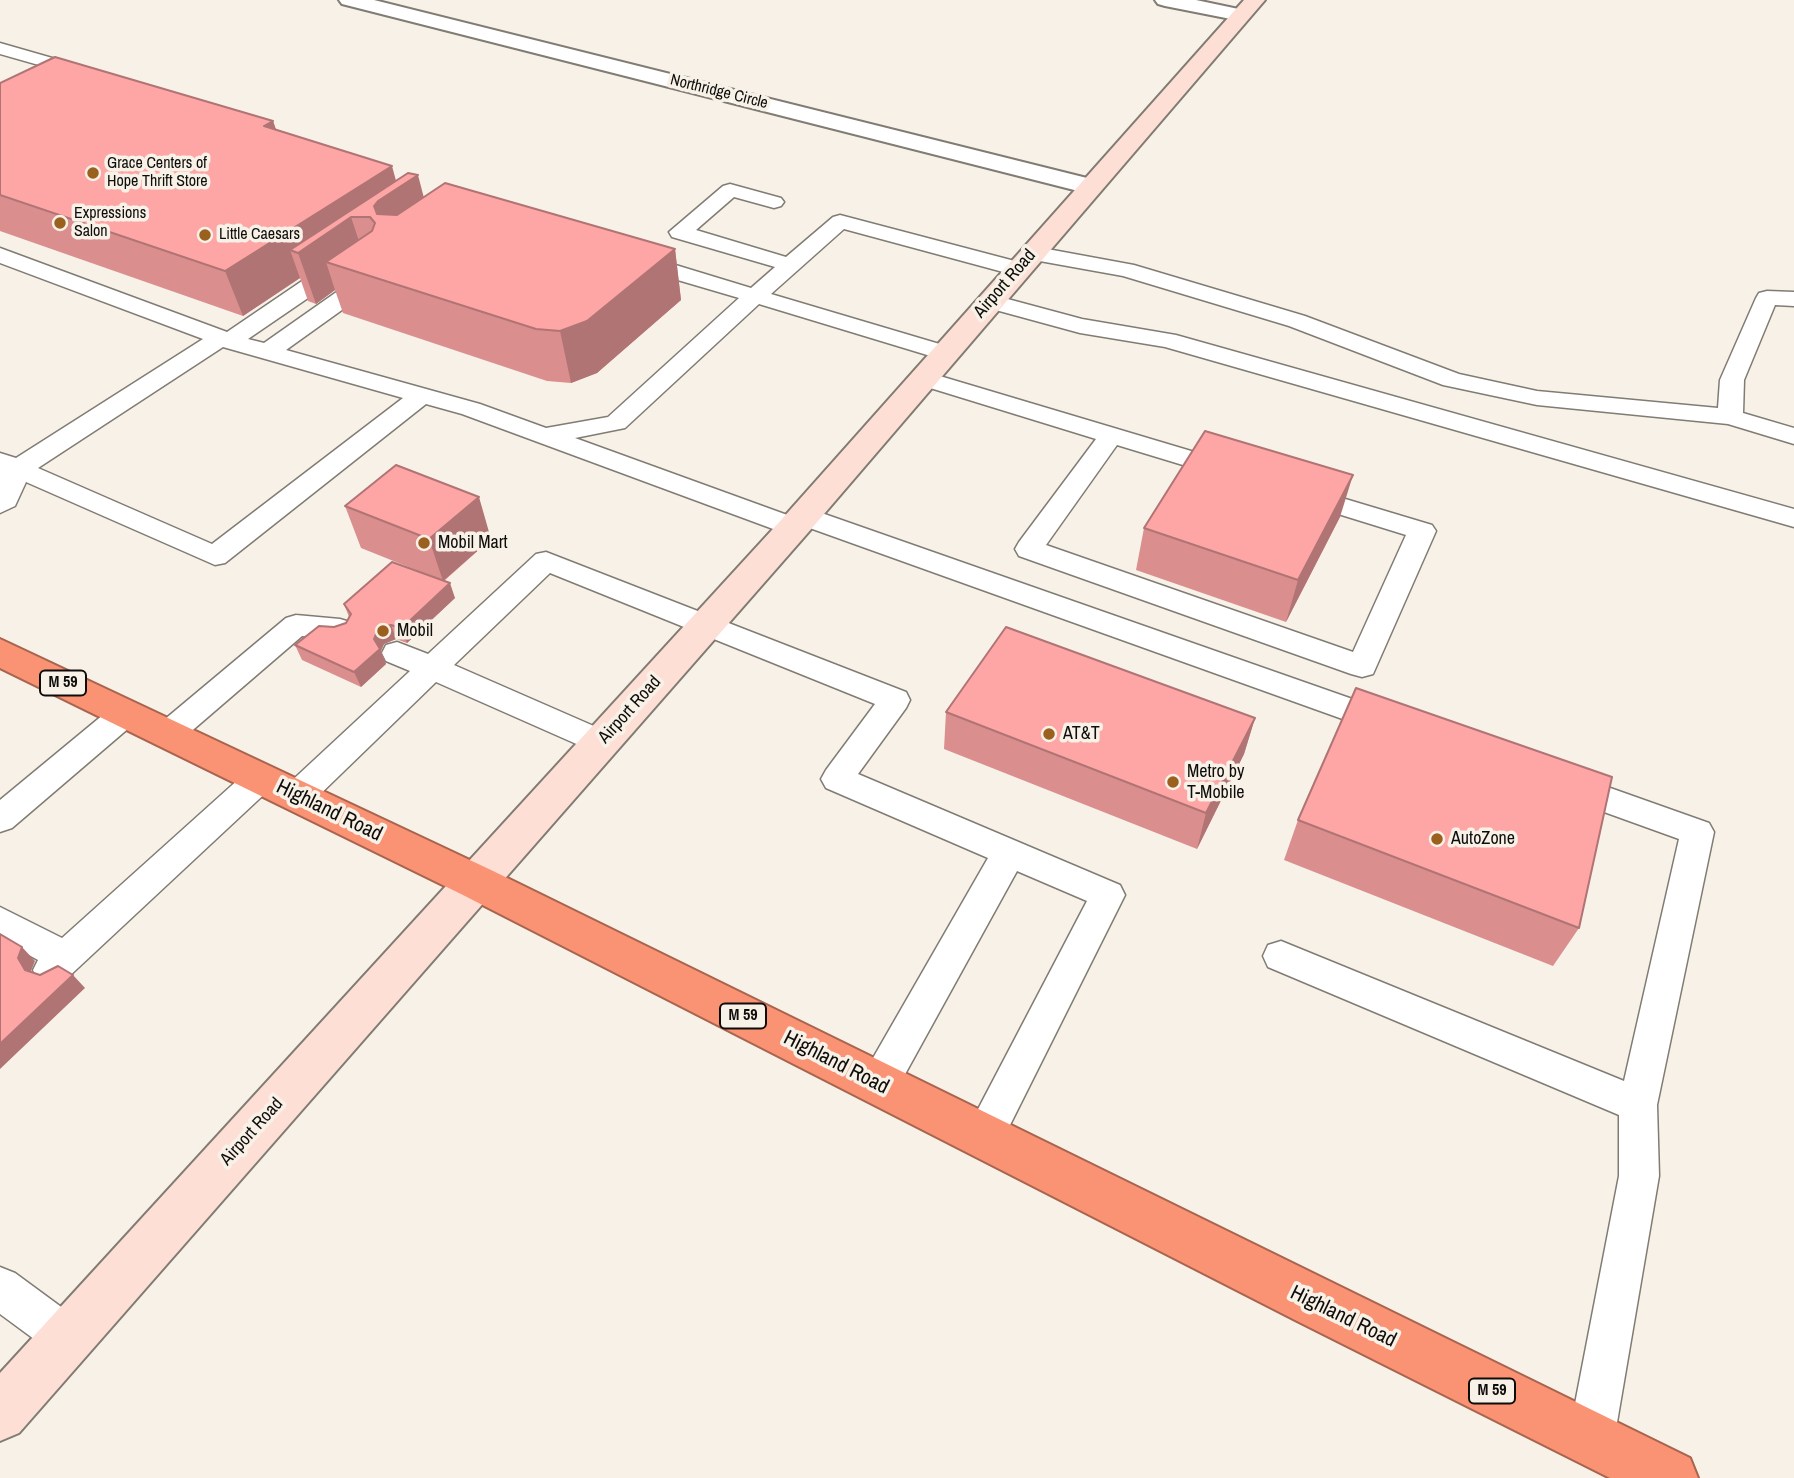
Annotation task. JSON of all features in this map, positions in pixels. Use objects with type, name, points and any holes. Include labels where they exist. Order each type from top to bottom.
[{"type":"highway","name":"Highland Road","points":[[0,652],[477,882],[1670,1478]]},
{"type":"street","name":"Northridge Circle","points":[[349,0],[1090,186]]},
{"type":"street","points":[[1165,0],[1248,7]]},
{"type":"street","name":"Airport Road","points":[[0,1414],[706,625],[1248,7]]},
{"type":"lane","points":[[0,48],[102,78]]},
{"type":"lane","points":[[774,202],[730,190],[680,232],[791,265]]},
{"type":"lane","points":[[545,435],[616,423],[791,265],[830,218],[1024,261],[1126,270],[1297,321],[1452,380],[1537,398],[1730,417],[1794,436]]},
{"type":"lane","points":[[615,254],[945,353]]},
{"type":"lane","points":[[0,255],[266,353],[422,395],[545,435],[1421,734]]},
{"type":"lane","points":[[6,468],[225,339],[352,258]]},
{"type":"lane","points":[[266,353],[377,275]]},
{"type":"lane","points":[[1730,417],[1732,380],[1767,298],[1794,299]]},
{"type":"lane","points":[[989,301],[1080,326],[1168,340],[1794,518]]},
{"type":"lane","points":[[923,378],[1254,479]]},
{"type":"lane","points":[[6,468],[215,556],[422,395]]},
{"type":"lane","points":[[1112,435],[1029,549],[1362,666],[1422,531],[1280,487]]},
{"type":"lane","points":[[0,504],[6,500],[6,468]]},
{"type":"lane","points":[[297,796],[546,561],[895,700],[837,779],[1108,895],[984,1136]]},
{"type":"lane","points":[[169,733],[296,625],[340,629]]},
{"type":"lane","points":[[397,653],[601,742]]},
{"type":"lane","points":[[0,819],[126,713]]},
{"type":"lane","points":[[1539,776],[1697,832],[1639,1105],[1639,1176],[1591,1440]]},
{"type":"lane","points":[[0,922],[57,964],[261,778]]},
{"type":"lane","points":[[879,1084],[1009,853]]},
{"type":"lane","points":[[1281,956],[1639,1105]]},
{"type":"lane","points":[[0,1289],[68,1338]]},
{"type":"building","points":[[55,57],[273,121],[264,126],[392,166],[225,271],[0,195],[0,83]]},
{"type":"building","points":[[408,173],[418,175],[378,201],[374,206],[377,214],[397,215],[445,183],[675,249],[587,321],[560,331],[536,329],[326,262],[372,231],[375,223],[370,217],[351,217],[298,253],[290,250]]},
{"type":"building","points":[[1205,431],[1353,475],[1298,580],[1144,528]]},
{"type":"building","points":[[396,465],[479,497],[429,539],[345,506]]},
{"type":"building","points":[[392,562],[450,583],[402,628],[391,625],[378,629],[374,639],[380,649],[354,672],[295,645],[319,626],[334,627],[346,623],[351,614],[344,604]]},
{"type":"building","points":[[1006,627],[1255,718],[1206,813],[946,712]]},
{"type":"building","name":"AutoZone","points":[[1356,688],[1612,777],[1579,928],[1298,820]]},
{"type":"building","points":[[0,934],[22,947],[18,958],[25,970],[40,975],[58,966],[73,975],[0,1044]]},
{"type":"place","name":"Grace Centers of Hope Thrift Store","points":[[93,173]]},
{"type":"place","name":"Expressions Salon","points":[[60,223]]},
{"type":"place","name":"Little Caesars","points":[[205,235]]},
{"type":"place","name":"Mobil Mart","points":[[424,543]]},
{"type":"place","name":"Mobil","points":[[383,631]]},
{"type":"place","name":"AT&T","points":[[1049,734]]},
{"type":"place","name":"Metro by T-Mobile","points":[[1173,782]]},
{"type":"place","name":"AutoZone","points":[[1437,839]]}]
